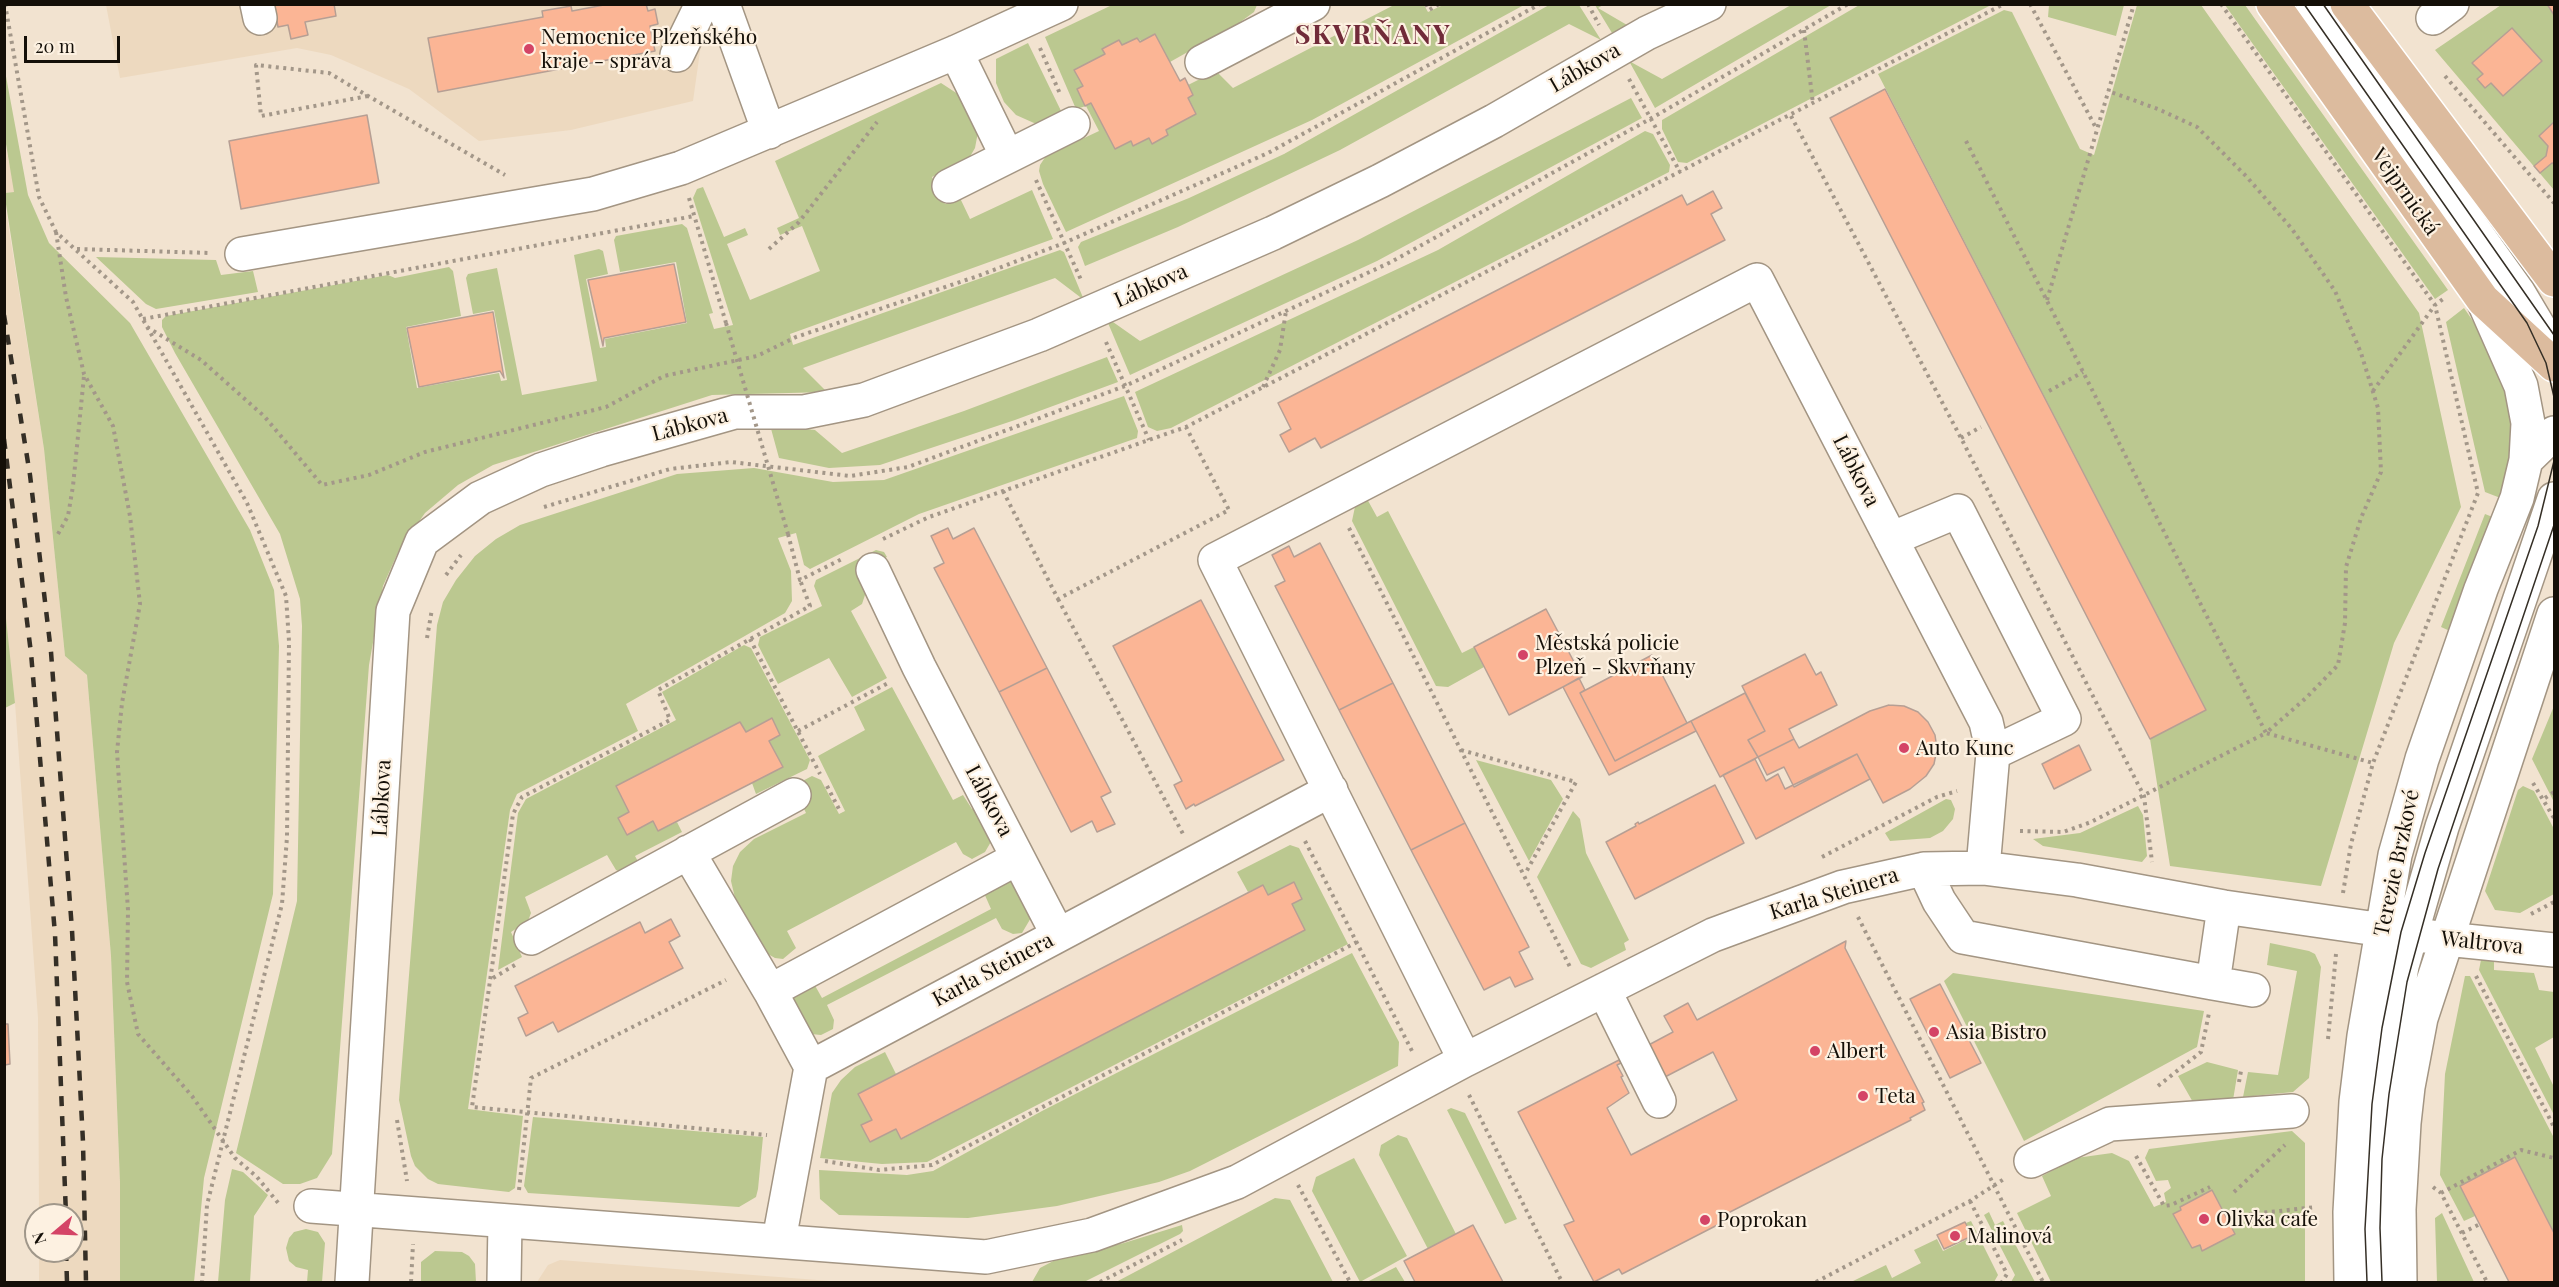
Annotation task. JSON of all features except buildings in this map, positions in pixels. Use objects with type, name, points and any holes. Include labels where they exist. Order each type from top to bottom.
[{"type":"main road","name":"Vejprnická","points":[[2273,4],[2483,300],[2554,363]]},
{"type":"main road","points":[[2347,4],[2554,280]]},
{"type":"street","points":[[677,55],[702,4]]},
{"type":"street","points":[[723,4],[769,132]]},
{"type":"street","points":[[242,254],[593,194],[681,168],[956,52],[1061,4]]},
{"type":"street","name":"Lábkova","points":[[1647,33],[1686,4]]},
{"type":"street","name":"Lábkova","points":[[352,1282],[393,611],[422,541],[480,498],[541,470],[601,450],[735,412],[804,411],[853,402],[1040,335],[1273,233],[1380,181],[1494,121],[1647,33],[1709,4]]},
{"type":"street","name":"Vejprnická","points":[[2313,4],[2518,292],[2546,339],[2554,363]]},
{"type":"street","points":[[1202,62],[1301,7]]},
{"type":"street","points":[[956,52],[1007,156]]},
{"type":"street","points":[[949,186],[1073,124]]},
{"type":"street","name":"Lábkova","points":[[1331,790],[1215,560],[1757,280],[1986,722],[1993,753],[1983,868]]},
{"type":"street","name":"Terezie Brzkové","points":[[2374,1282],[2373,1215],[2381,1092],[2392,1012],[2396,932],[2395,855],[2414,786],[2481,589],[2517,498],[2526,460],[2528,423],[2521,386],[2483,300]]},
{"type":"street","points":[[2526,460],[2554,433]]},
{"type":"street","name":"Terezie Brzkové","points":[[2351,1282],[2349,1212],[2352,1137],[2364,1035],[2396,932],[2442,827],[2554,499]]},
{"type":"street","points":[[1892,539],[1958,511],[2064,719],[1993,753]]},
{"type":"street","name":"Lábkova","points":[[866,556],[919,667],[1058,935]]},
{"type":"street","points":[[2400,1282],[2400,1209],[2408,1087],[2421,1018],[2554,614]]},
{"type":"street","points":[[1331,790],[1449,1069]]},
{"type":"street","name":"Karla Steinera","points":[[811,1067],[1331,790]]},
{"type":"street","points":[[525,950],[688,852],[794,795]]},
{"type":"street","points":[[688,852],[811,1067],[779,1240]]},
{"type":"street","points":[[762,978],[1018,858]]},
{"type":"street","name":"Karla Steinera","points":[[295,1205],[779,1240],[992,1270],[1237,1182],[1449,1069],[1713,934],[1843,887],[1924,869],[1983,868],[2077,880],[2224,907],[2396,932]]},
{"type":"street","points":[[1924,869],[1963,937],[2253,990]]},
{"type":"street","points":[[2213,983],[2224,907]]},
{"type":"street","name":"Waltrova","points":[[2396,932],[2554,950]]},
{"type":"street","points":[[1595,994],[1659,1101]]},
{"type":"street","points":[[2031,1161],[2110,1124],[2131,1122],[2290,1127]]},
{"type":"street","points":[[504,1282],[505,1221]]},
{"type":"path","points":[[5,4],[39,197],[56,232],[66,297],[84,375],[113,426],[130,516],[140,604],[122,703],[117,752],[128,910],[128,982],[138,1034],[192,1096],[221,1141],[295,1205]]},
{"type":"path","points":[[1426,4],[1429,10],[1439,4]]},
{"type":"path","points":[[147,327],[201,360],[256,409],[322,485],[369,475],[436,449],[606,406],[664,376],[757,356],[795,337],[978,276],[1064,243],[1268,153],[1540,4]]},
{"type":"path","points":[[540,509],[670,469],[731,462],[850,476],[908,467],[1125,386],[1391,262],[1650,119],[1848,4]]},
{"type":"path","points":[[800,580],[866,556],[929,517],[1186,427],[2004,4]]},
{"type":"path","points":[[2030,4],[2097,129]]},
{"type":"path","points":[[2047,301],[2134,4]]},
{"type":"path","points":[[1966,141],[2266,733],[2373,763],[2478,493],[2435,305],[2221,4]]},
{"type":"path","points":[[1028,20],[1073,124]]},
{"type":"path","points":[[1804,30],[1813,104]]},
{"type":"path","points":[[368,96],[261,116],[256,65],[329,73],[514,180],[525,207]]},
{"type":"path","points":[[2441,71],[2554,203]]},
{"type":"path","points":[[1986,825],[2027,832],[2063,832],[2102,817],[2266,733],[2338,666],[2345,623],[2346,567],[2361,518],[2381,472],[2378,408],[2361,353],[2335,291],[2292,229],[2247,176],[2197,127],[2158,109],[2108,91]]},
{"type":"path","points":[[1650,119],[1680,172]]},
{"type":"path","points":[[769,249],[799,222],[879,120]]},
{"type":"path","points":[[681,168],[800,580],[810,606],[658,690],[670,720],[522,797],[513,814],[492,979],[477,1058],[472,1107],[796,1147],[879,1170],[932,1165],[1357,942]]},
{"type":"path","points":[[1039,186],[1064,243]]},
{"type":"path","points":[[143,319],[694,216]]},
{"type":"path","points":[[56,232],[133,302],[247,503],[286,596],[289,641],[287,837],[282,904],[221,1141],[207,1205],[202,1282]]},
{"type":"path","points":[[77,249],[242,254]]},
{"type":"path","points":[[1263,387],[1280,350],[1286,311]]},
{"type":"path","points":[[1115,361],[1149,440]]},
{"type":"path","points":[[2049,391],[2083,372]]},
{"type":"path","points":[[58,534],[68,516],[73,486],[84,375]]},
{"type":"path","points":[[1058,599],[1229,510],[1186,427]]},
{"type":"path","points":[[1961,438],[1981,427]]},
{"type":"path","points":[[1003,491],[1198,861]]},
{"type":"path","points":[[1334,498],[1524,875],[1595,994]]},
{"type":"path","points":[[445,577],[467,551]]},
{"type":"path","points":[[426,646],[433,605]]},
{"type":"path","points":[[750,639],[840,811]]},
{"type":"path","points":[[798,731],[881,687]]},
{"type":"path","points":[[1461,750],[1576,782],[1524,875]]},
{"type":"path","points":[[2529,776],[2545,798],[2554,818]]},
{"type":"path","points":[[2545,798],[2554,792]]},
{"type":"path","points":[[1289,811],[1357,942],[1449,1069],[1562,1282]]},
{"type":"path","points":[[1828,854],[1850,852]]},
{"type":"path","points":[[1843,887],[2043,1282]]},
{"type":"path","points":[[492,979],[525,950]]},
{"type":"path","points":[[2474,972],[2554,1127]]},
{"type":"path","points":[[505,1221],[520,1190],[531,1078],[762,978]]},
{"type":"path","points":[[2155,1088],[2201,1052],[2213,983]]},
{"type":"path","points":[[395,1108],[414,1215]]},
{"type":"path","points":[[2131,1122],[2135,1156],[2164,1206],[2171,1205],[2210,1186]]},
{"type":"path","points":[[2234,1192],[2290,1127]]},
{"type":"path","points":[[2441,1193],[2521,1150],[2554,1158]]},
{"type":"path","points":[[1284,1158],[1350,1282]]},
{"type":"path","points":[[1816,1282],[1970,1201],[2031,1161]]},
{"type":"path","points":[[2430,1185],[2441,1193],[2487,1282]]},
{"type":"path","points":[[1970,1201],[2007,1274],[2002,1282]]},
{"type":"path","points":[[2242,1215],[2316,1207]]},
{"type":"path","points":[[2462,1233],[2480,1224]]},
{"type":"shaded area","points":[[106,5],[716,5],[705,16],[693,101],[571,130],[479,141],[409,89],[331,55],[297,48],[120,78]]},
{"type":"shaded area","points":[[4,138],[15,192],[4,193]]},
{"type":"shaded area","points":[[4,198],[44,449],[65,656],[87,675],[111,956],[120,1183],[120,1282],[39,1282],[39,1263],[84,1263],[84,1203],[39,1203],[38,1018],[15,703],[4,609]]},
{"type":"shaded area","points":[[560,1260],[856,1282],[537,1282],[548,1265]]},
{"type":"green space","points":[[1861,4],[1991,5],[1687,163],[1678,162],[1662,129],[1662,120]]},
{"type":"green space","points":[[2049,4],[2124,5],[2116,36],[2048,17]]},
{"type":"green space","points":[[1112,5],[1257,5],[1254,12],[1239,23],[1170,62],[1137,38],[1074,70],[1083,86],[1077,89],[1085,105],[1091,103],[1115,149],[1131,141],[1134,146],[1149,138],[1152,144],[1168,135],[1166,130],[1196,114],[1188,98],[1193,95],[1188,85],[1218,73],[1233,88],[1394,5],[1424,5],[1428,12],[1443,5],[1524,5],[1312,120],[1066,232],[1043,184],[1039,171],[1040,165],[1046,156],[1099,131],[1086,106],[1076,109],[1045,37]]},
{"type":"green space","points":[[1549,5],[1579,5],[1601,40],[1569,24],[1340,150],[1178,227],[1085,266],[1078,247],[1081,242],[1189,198],[1284,154]]},
{"type":"green space","points":[[1595,5],[1603,5],[1598,8],[1627,25],[1612,33]]},
{"type":"green space","points":[[1791,5],[1831,5],[1655,108],[1629,61],[1662,79]]},
{"type":"green space","points":[[2137,5],[2201,5],[2419,313],[2461,507],[2394,643],[2321,886],[2170,866],[2150,739],[2206,710],[1878,74],[2004,10],[2012,12],[2080,149],[2094,155]]},
{"type":"green space","points":[[2225,5],[2245,5],[2448,290],[2435,299]]},
{"type":"green space","points":[[2501,5],[2554,5],[2554,190],[2435,50]]},
{"type":"green space","points":[[1028,43],[1063,115],[1044,123],[1034,123],[1016,115],[1004,102],[996,83],[996,59]]},
{"type":"green space","points":[[5,71],[28,195],[49,243],[130,323],[250,530],[274,590],[279,646],[273,894],[204,1178],[194,1282],[120,1282],[120,1183],[111,956],[87,675],[65,656],[44,449],[5,198],[5,193],[14,192],[5,138]]},
{"type":"green space","points":[[941,83],[964,98],[978,132],[975,148],[968,160],[932,177],[945,204],[960,198],[970,219],[1032,190],[1053,239],[790,334],[793,345],[1060,250],[1064,252],[1084,300],[1055,278],[803,368],[827,392],[712,395],[493,465],[458,485],[425,513],[399,550],[383,586],[369,665],[332,1154],[317,1178],[300,1184],[283,1184],[236,1153],[297,901],[302,626],[300,599],[280,534],[175,353],[162,327],[162,320],[166,316],[388,275],[395,278],[449,267],[453,271],[461,316],[406,327],[417,388],[499,373],[501,381],[507,380],[494,310],[473,314],[466,278],[468,274],[497,268],[522,395],[597,381],[574,255],[599,249],[603,251],[608,274],[586,279],[600,348],[606,347],[605,339],[687,323],[676,262],[620,272],[614,240],[616,236],[682,224],[687,228],[713,313],[709,314],[714,329],[733,325],[693,198],[697,189],[703,187],[724,237],[745,228],[748,235],[727,244],[750,300],[820,271],[802,226],[780,235],[777,228],[799,218],[775,161]]},
{"type":"green space","points":[[1631,98],[1642,118],[1377,261],[1130,375],[1108,323],[1113,322],[1140,341],[1358,240]]},
{"type":"green space","points":[[1645,131],[1653,134],[1670,165],[1669,172],[1171,428],[1157,431],[1148,427],[1135,392],[1438,250]]},
{"type":"green space","points":[[96,257],[216,260],[221,275],[253,271],[258,292],[156,309],[146,304]]},
{"type":"green space","points":[[2464,308],[2488,343],[2513,411],[2514,446],[2503,499],[2485,492],[2446,322]]},
{"type":"green space","points":[[1107,357],[1118,382],[1015,420],[880,465],[829,468],[779,458],[770,425],[815,430],[842,453],[964,411]]},
{"type":"green space","points":[[1124,396],[1138,431],[1137,438],[919,514],[810,569],[804,565],[796,533],[778,538],[791,571],[792,601],[785,613],[626,704],[638,731],[517,794],[510,810],[468,1109],[523,1116],[515,1188],[509,1192],[438,1184],[428,1179],[415,1166],[411,1156],[399,1100],[437,625],[443,602],[456,580],[475,556],[496,539],[520,525],[677,474],[754,468],[833,482],[884,480]]},
{"type":"green space","points":[[1366,497],[1377,517],[1388,511],[1462,653],[1474,647],[1484,667],[1448,687],[1436,686],[1352,521],[1356,502]]},
{"type":"green space","points":[[2485,514],[2495,518],[2450,631],[2441,627]]},
{"type":"green space","points":[[876,550],[884,552],[887,557],[861,571],[867,585],[865,595],[862,604],[851,611],[887,678],[852,697],[829,658],[778,684],[758,645],[760,637],[822,606],[814,586],[816,580]]},
{"type":"green space","points":[[5,609],[15,703],[4,708]]},
{"type":"green space","points":[[744,645],[751,648],[810,760],[807,769],[756,794],[752,783],[783,767],[769,741],[780,735],[771,718],[746,732],[740,722],[616,786],[629,812],[627,835],[653,821],[658,831],[677,822],[682,832],[635,856],[640,865],[623,873],[616,870],[607,855],[525,897],[531,913],[528,921],[511,932],[522,957],[498,970],[518,813],[526,799],[676,720],[662,692]]},
{"type":"green space","points":[[892,687],[953,800],[963,795],[972,809],[980,805],[992,840],[985,852],[972,859],[963,854],[956,842],[787,931],[796,948],[783,959],[775,958],[766,953],[735,898],[731,881],[733,866],[740,852],[754,839],[806,813],[793,786],[812,776],[821,780],[839,814],[845,811],[818,756],[865,730],[854,707]]},
{"type":"green space","points":[[2554,706],[2554,802],[2532,759]]},
{"type":"green space","points":[[1476,760],[1551,780],[1563,799],[1529,861]]},
{"type":"green space","points":[[2523,786],[2534,791],[2554,829],[2554,894],[2520,913],[2495,910],[2485,891],[2518,790]]},
{"type":"green space","points":[[1946,799],[1951,800],[1955,809],[1953,819],[1943,831],[1930,838],[1890,841],[1885,833]]},
{"type":"green space","points":[[2138,806],[2143,815],[2147,856],[2142,862],[2043,846],[2033,839],[2080,833]]},
{"type":"green space","points":[[1573,811],[1580,819],[1586,853],[1629,940],[1624,943],[1626,950],[1591,968],[1581,964],[1537,877]]},
{"type":"green space","points":[[1290,845],[1299,848],[1348,944],[927,1162],[882,1164],[820,1158],[832,1093],[841,1080],[855,1067],[885,1052],[896,1074],[872,1120],[862,1125],[870,1142],[896,1129],[902,1139],[1305,930],[1292,904],[1302,898],[1294,882],[1268,895],[1263,885],[1248,892],[1237,872]]},
{"type":"green space","points":[[1004,880],[1017,883],[1032,916],[1022,933],[1013,934],[1002,929],[996,918],[827,1005],[834,1020],[833,1029],[821,1035],[811,1034],[793,999],[796,990],[813,982],[822,998],[991,909],[984,893]]},
{"type":"green space","points":[[2270,943],[2309,951],[2315,954],[2321,967],[2309,1078],[2293,1092],[2243,1097],[2248,1072],[2278,1075],[2297,971],[2267,965]]},
{"type":"green space","points":[[1352,953],[1399,1042],[1398,1066],[1190,1171],[1159,1182],[1057,1206],[968,1218],[839,1215],[820,1199],[819,1170],[907,1175],[933,1171],[1042,1111]]},
{"type":"green space","points":[[2482,955],[2494,956],[2494,970],[2534,973],[2539,990],[2554,992],[2554,1037],[2535,1048],[2554,1087],[2554,1115],[2479,970]]},
{"type":"green space","points":[[1953,973],[2204,1011],[2197,1047],[2024,1141],[1944,981]]},
{"type":"green space","points":[[2465,976],[2470,976],[2554,1138],[2554,1233],[2515,1157],[2460,1186],[2475,1216],[2464,1221],[2440,1175],[2445,1074]]},
{"type":"green space","points":[[2207,1062],[2238,1070],[2233,1100],[2194,1104],[2178,1076]]},
{"type":"green space","points":[[1451,1108],[1465,1113],[1517,1219],[1505,1224],[1447,1110]]},
{"type":"green space","points":[[533,1117],[763,1137],[756,1197],[739,1207],[528,1193],[524,1186]]},
{"type":"green space","points":[[2292,1131],[2305,1143],[2305,1282],[2051,1282],[2017,1213],[2051,1196],[2042,1176],[2076,1158],[2112,1153],[2129,1161],[2154,1207],[2166,1202],[2164,1193],[2171,1188],[2168,1180],[2156,1181],[2145,1158],[2149,1149]],"holes":[[[2212,1190],[2235,1234],[2202,1250],[2200,1245],[2192,1248],[2173,1214],[2181,1210],[2180,1207]]]},
{"type":"green space","points":[[1398,1135],[1407,1138],[1456,1234],[1428,1249],[1379,1155],[1381,1145]]},
{"type":"green space","points":[[1354,1158],[1407,1256],[1360,1282],[1312,1191],[1316,1177]]},
{"type":"green space","points":[[232,1169],[243,1172],[268,1195],[254,1216],[250,1282],[218,1282],[225,1200]]},
{"type":"green space","points":[[1275,1198],[1290,1200],[1333,1282],[1116,1282]]},
{"type":"green space","points":[[1989,1212],[1995,1225],[2003,1221],[2035,1282],[2011,1282],[2015,1275],[1984,1215]]},
{"type":"green space","points":[[2442,1213],[2474,1282],[2437,1282],[2435,1218]]},
{"type":"green space","points":[[1971,1221],[1998,1275],[1994,1282],[1851,1282],[1886,1265],[1892,1278],[1921,1263],[1914,1250],[1937,1239],[1943,1251],[1972,1237],[1966,1223]]},
{"type":"green space","points":[[1182,1225],[1183,1231],[1180,1234],[1084,1282],[1032,1282],[1040,1268],[1059,1258],[1124,1243]]},
{"type":"green space","points":[[306,1229],[318,1232],[325,1243],[322,1282],[307,1282],[308,1270],[296,1267],[289,1261],[286,1248],[289,1238],[294,1232]]},
{"type":"green space","points":[[435,1251],[462,1252],[469,1256],[475,1264],[476,1282],[421,1282],[421,1262]]},
{"type":"green space","points":[[1396,1267],[1405,1282],[1367,1282]]},
{"type":"tram line","points":[[2304,4],[2527,323],[2546,363],[2554,397]]},
{"type":"tram line","points":[[2323,4],[2554,335]]},
{"type":"tram line","points":[[2367,1282],[2365,1229],[2372,1104],[2382,1028],[2401,932],[2425,853],[2538,526],[2554,461]]},
{"type":"tram line","points":[[2382,1282],[2380,1228],[2382,1159],[2389,1094],[2407,982],[2438,869],[2554,525]]},
{"type":"railway","points":[[4,315],[30,475],[51,652],[72,930],[83,1142],[86,1282]]},
{"type":"railway","points":[[4,439],[31,653],[55,934],[66,1203]]},
{"type":"railway","points":[[66,1263],[67,1282]]},
{"type":"place","name":"Nemocnice Plzeňského kraje - správa","points":[[529,49]]},
{"type":"place","name":"Městská policie Plzeň - Skvrňany","points":[[1523,655]]},
{"type":"place","name":"Auto Kunc","points":[[1904,748]]},
{"type":"place","name":"Asia Bistro","points":[[1934,1032]]},
{"type":"place","name":"Albert","points":[[1815,1051]]},
{"type":"place","name":"Teta","points":[[1863,1096]]},
{"type":"place","name":"Olivka cafe","points":[[2204,1219]]},
{"type":"place","name":"Poprokan","points":[[1705,1220]]},
{"type":"place","name":"Malinová","points":[[1955,1236]]},
{"type":"district","name":"SKVRŇANY","points":[[1373,36]]}]
